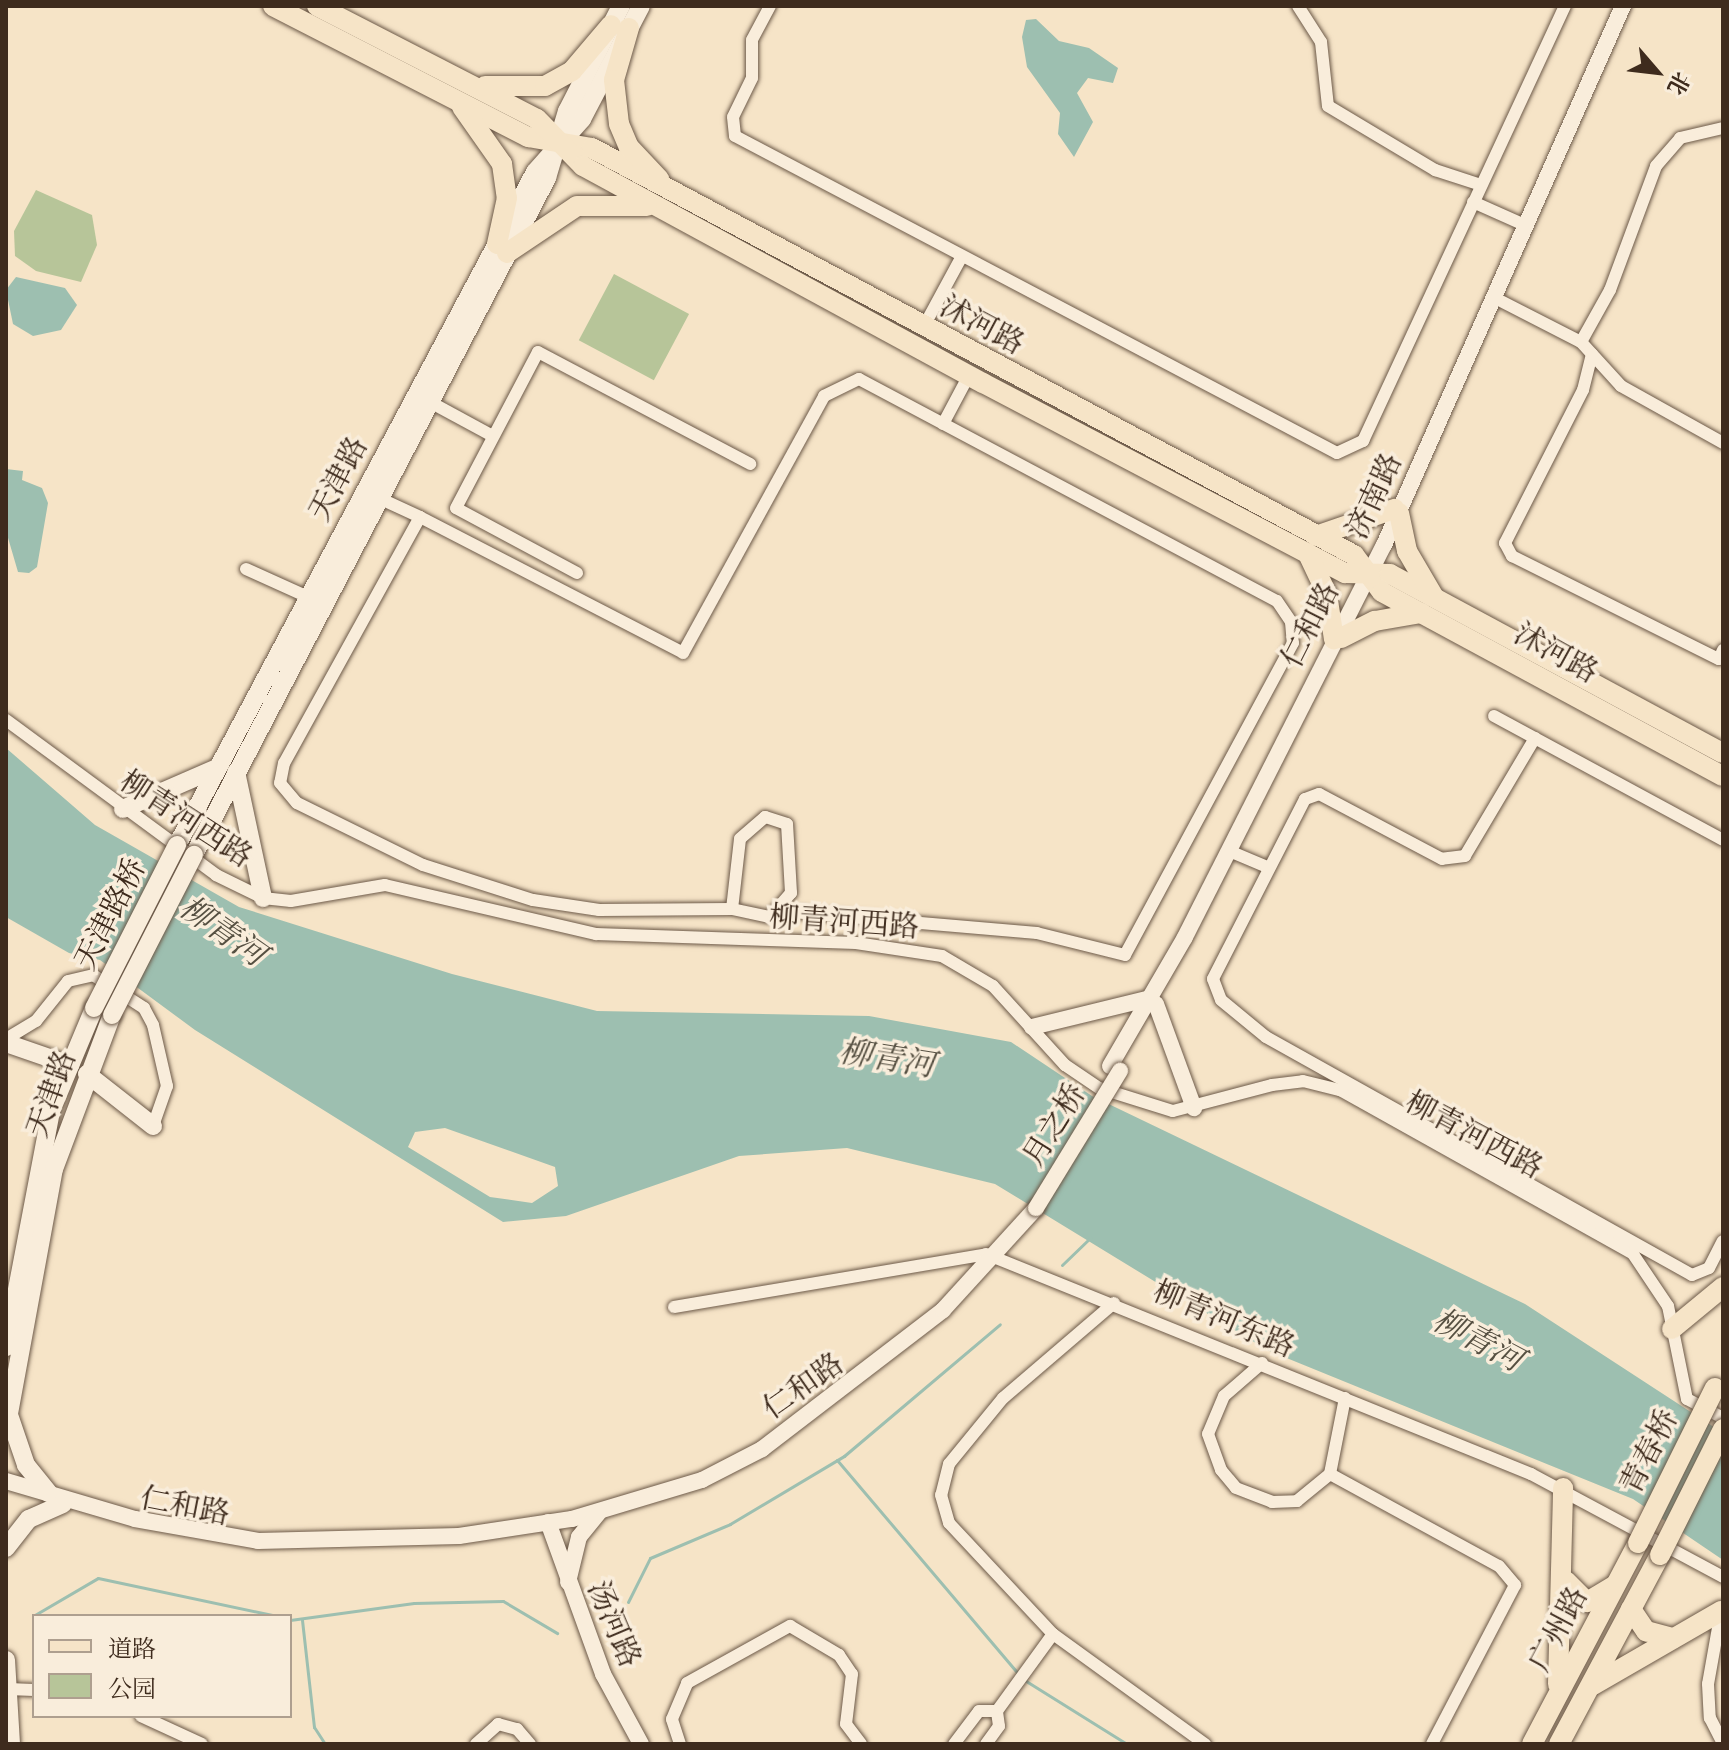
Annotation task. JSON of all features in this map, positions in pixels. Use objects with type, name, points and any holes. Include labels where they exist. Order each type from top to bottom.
[{"type":"main road","name":"沭河路","points":[[273,6],[461,91]]},
{"type":"main road","name":"沭河路","points":[[317,6],[560,145],[592,148],[664,199],[969,375],[1312,545]]},
{"type":"main road","name":"天津路","points":[[177,845],[227,770],[381,499],[430,402],[535,172],[582,119],[620,27],[621,6]]},
{"type":"main road","name":"天津路","points":[[620,27],[641,6]]},
{"type":"main road","points":[[502,248],[507,198],[502,164],[461,91],[509,91],[545,86],[572,71],[620,27]]},
{"type":"main road","points":[[502,248],[577,206],[664,199],[629,147],[619,124],[614,80],[620,27]]},
{"type":"main road","name":"沭河路","points":[[664,199],[923,328],[1312,545],[1345,573],[1390,574],[1427,605],[1723,776]]},
{"type":"main road","name":"天津路","points":[[194,855],[227,770],[308,597],[502,248]]},
{"type":"main road","points":[[1396,511],[1427,605],[1375,621],[1337,639],[1312,545],[1396,511]]},
{"type":"main road","name":"沭河路","points":[[1427,605],[1723,753]]},
{"type":"main road","points":[[123,809],[227,770],[263,898]]},
{"type":"main road","name":"天津路桥","points":[[94,1008],[177,845]]},
{"type":"main road","name":"天津路桥","points":[[112,1015],[194,855]]},
{"type":"main road","name":"天津路","points":[[7,1422],[54,1169],[94,1008]]},
{"type":"main road","name":"天津路","points":[[6,1347],[25,1218],[51,1111],[112,1015]]},
{"type":"main road","points":[[6,1041],[78,1070],[153,1126]]},
{"type":"main road","points":[[1672,1329],[1722,1289]]},
{"type":"main road","name":"青春桥","points":[[1638,1543],[1719,1380]]},
{"type":"main road","points":[[6,1548],[29,1519],[56,1499],[26,1465],[7,1422]]},
{"type":"main road","name":"青春桥","points":[[1660,1555],[1723,1429]]},
{"type":"main road","points":[[1556,1698],[1566,1581],[1563,1488]]},
{"type":"main road","name":"广州路","points":[[1532,1744],[1638,1543]]},
{"type":"main road","name":"广州路","points":[[1559,1744],[1660,1555]]},
{"type":"main road","points":[[1566,1581],[1587,1602],[1616,1583]]},
{"type":"main road","points":[[1589,1687],[1722,1608]]},
{"type":"main road","points":[[1631,1609],[1646,1631],[1673,1638]]},
{"type":"main road","points":[[6,1660],[11,1744]]},
{"type":"street","points":[[770,6],[752,40],[752,78],[733,117],[735,136],[961,258],[1337,453],[1363,441],[1565,6]]},
{"type":"street","points":[[1298,6],[1321,42],[1328,106],[1396,150],[1481,185]]},
{"type":"street","name":"济南路","points":[[1396,511],[1520,223],[1620,6]]},
{"type":"street","name":"济南路","points":[[1368,574],[1620,6]]},
{"type":"street","points":[[1581,342],[1656,166],[1680,138],[1723,128]]},
{"type":"street","points":[[1473,202],[1520,223]]},
{"type":"street","points":[[923,328],[961,258]]},
{"type":"street","points":[[1493,297],[1581,342],[1621,386],[1702,424],[1723,443]]},
{"type":"street","points":[[577,573],[456,508],[491,435],[538,352],[750,464]]},
{"type":"street","points":[[1592,354],[1583,390],[1505,543],[1512,556],[1719,659],[1723,650]]},
{"type":"street","points":[[943,424],[969,375]]},
{"type":"street","points":[[381,499],[420,517],[683,653],[824,396],[859,379],[1277,601],[1293,643],[1125,955],[1037,933],[781,911],[759,916],[732,909],[599,910],[533,900],[423,865],[297,803],[280,783],[284,763],[420,517]]},
{"type":"street","points":[[430,402],[491,435]]},
{"type":"street","points":[[246,569],[308,597]]},
{"type":"street","name":"仁和路","points":[[1115,1068],[1234,853],[1368,574]]},
{"type":"street","name":"仁和路","points":[[1153,1001],[1337,639]]},
{"type":"street","points":[[1494,716],[1723,840]]},
{"type":"street","name":"柳青河西路","points":[[6,720],[216,875],[263,898],[291,901],[385,885],[596,934],[856,943],[942,956],[993,986],[1065,1065],[1099,1088],[1173,1111],[1194,1108],[1272,1085],[1303,1081],[1340,1090],[1633,1254],[1661,1286],[1687,1399],[1723,1418]]},
{"type":"street","points":[[1535,738],[1465,856],[1442,859],[1319,794],[1305,799],[1213,979],[1221,1000],[1266,1037],[1692,1275],[1709,1268],[1723,1241]]},
{"type":"street","points":[[732,909],[740,839],[765,817],[787,824],[794,858],[781,911]]},
{"type":"street","points":[[1234,853],[1269,868]]},
{"type":"street","points":[[758,941],[759,916]]},
{"type":"street","points":[[6,1041],[36,1021],[68,981],[93,975],[144,1008],[153,1025],[167,1086],[153,1126]]},
{"type":"street","points":[[1032,1027],[1153,1001],[1194,1108]]},
{"type":"street","name":"月之桥","points":[[1032,1206],[1115,1068]]},
{"type":"street","name":"仁和路","points":[[6,1483],[193,1539],[309,1551],[460,1542],[599,1512],[702,1480],[762,1449],[894,1353],[1032,1206]]},
{"type":"street","name":"仁和路","points":[[548,1522],[700,1474],[759,1443],[890,1348],[988,1256]]},
{"type":"street","name":"柳青河东路","points":[[674,1307],[988,1256],[1114,1303],[1563,1488],[1723,1577]]},
{"type":"street","points":[[1114,1303],[1003,1398],[949,1464],[941,1495],[949,1523],[1053,1634],[1205,1744]]},
{"type":"street","points":[[1262,1363],[1224,1396],[1208,1434],[1221,1470],[1236,1488],[1272,1502],[1297,1501],[1330,1474],[1345,1398]]},
{"type":"street","points":[[1330,1474],[1499,1566],[1515,1585],[1432,1744]]},
{"type":"street","points":[[568,1588],[579,1537],[599,1512]]},
{"type":"street","name":"汤河路","points":[[548,1522],[568,1588],[641,1744]]},
{"type":"street","points":[[1722,1608],[1708,1684],[1710,1718],[1723,1744]]},
{"type":"street","points":[[680,1744],[672,1719],[687,1683],[790,1626],[839,1655],[852,1674],[846,1724],[861,1744]]},
{"type":"street","points":[[986,1744],[999,1726],[997,1711],[1053,1634]]},
{"type":"street","points":[[8,1689],[32,1690]]},
{"type":"street","points":[[954,1744],[979,1711],[997,1711]]},
{"type":"street","points":[[145,1718],[202,1744]]},
{"type":"street","points":[[476,1744],[498,1724],[517,1729],[530,1744]]},
{"type":"green space","points":[[36,190],[92,215],[97,245],[81,282],[36,271],[15,256],[14,231]]},
{"type":"green space","points":[[614,274],[689,314],[654,380],[579,340]]},
{"type":"water","points":[[1036,19],[1059,41],[1089,48],[1118,68],[1113,83],[1088,78],[1077,93],[1093,122],[1074,157],[1058,134],[1060,113],[1027,67],[1022,37],[1026,20]]},
{"type":"water","points":[[16,277],[65,288],[77,305],[61,330],[33,336],[13,324],[6,290]]},
{"type":"water","points":[[6,469],[23,471],[22,480],[42,488],[48,503],[37,567],[29,573],[18,572],[6,531]]},
{"type":"water","name":"柳青河","points":[[6,748],[95,825],[239,907],[452,974],[597,1011],[869,1016],[1011,1042],[1092,1096],[1525,1304],[1723,1433],[1723,1560],[1633,1499],[1267,1350],[995,1184],[847,1148],[739,1156],[566,1216],[503,1222],[195,1030],[100,960],[69,953],[6,917]],"holes":[[[445,1128],[555,1167],[558,1186],[532,1203],[490,1197],[408,1147],[415,1132]]]},
{"type":"waterway","points":[[1062,1265],[1091,1237]]},
{"type":"waterway","points":[[628,1602],[650,1558],[730,1524],[844,1456],[1000,1324]]},
{"type":"waterway","points":[[837,1460],[1020,1676]]},
{"type":"waterway","points":[[36,1614],[98,1578],[268,1614]]},
{"type":"waterway","points":[[292,1620],[414,1603],[503,1601],[557,1633]]},
{"type":"waterway","points":[[302,1620],[314,1727],[325,1744]]},
{"type":"waterway","points":[[1026,1681],[1127,1744]]}]
